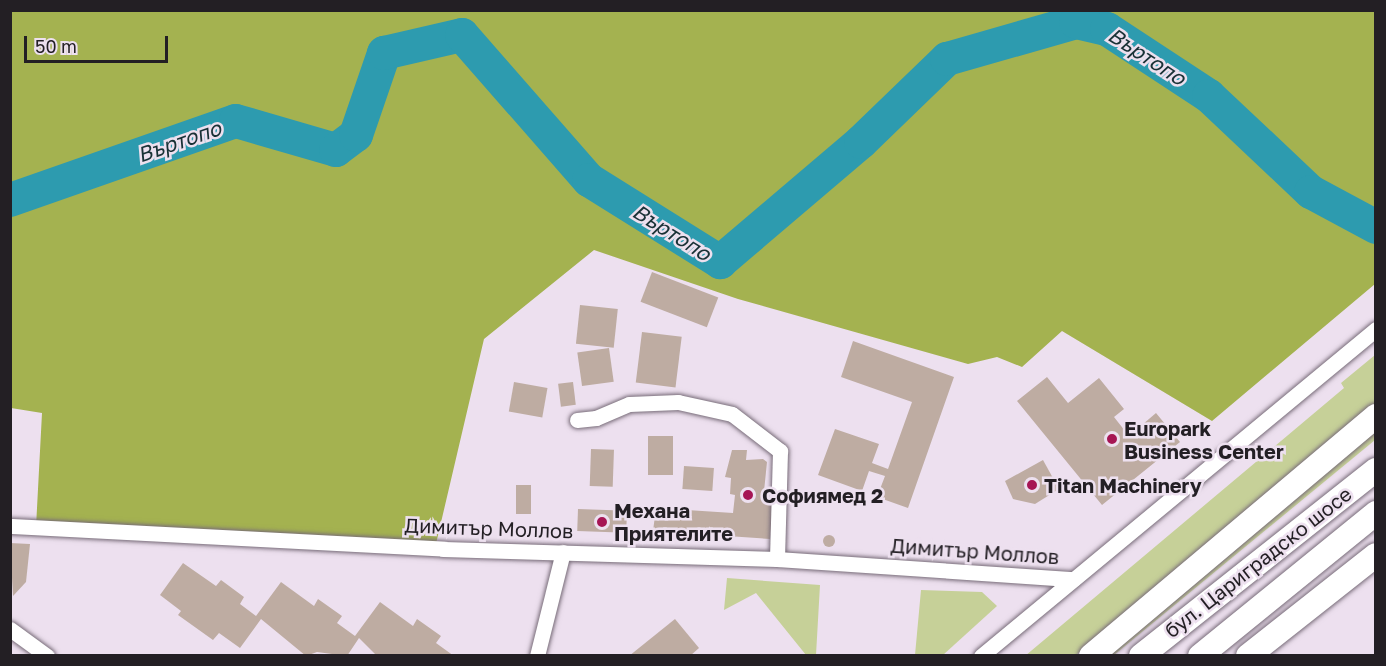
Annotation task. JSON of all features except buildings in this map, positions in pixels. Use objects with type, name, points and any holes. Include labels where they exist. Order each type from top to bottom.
[{"type":"highway","points":[[1091,656],[1376,416]]},
{"type":"highway","name":"бул. Цариградско шосе","points":[[1141,656],[1376,470]]},
{"type":"highway","name":"бул. Цариградско шосе","points":[[1200,656],[1376,513]]},
{"type":"highway","points":[[1248,656],[1376,555]]},
{"type":"street","points":[[981,656],[1376,329]]},
{"type":"street","points":[[577,420],[596,418],[629,404],[678,402],[732,414],[780,451],[777,559]]},
{"type":"street","name":"Димитър Моллов","points":[[10,526],[563,552],[777,559],[1073,579]]},
{"type":"street","points":[[537,656],[563,552]]},
{"type":"street","points":[[10,629],[47,656]]},
{"type":"green space","points":[[11,11],[1375,11],[1375,284],[1212,421],[1062,331],[1022,367],[997,357],[968,364],[738,299],[594,250],[484,339],[435,548],[36,527],[42,413],[11,408]]},
{"type":"green space","points":[[1375,355],[1375,403],[1076,655],[1025,656],[1344,388],[1341,383]]},
{"type":"green space","points":[[1375,430],[1375,440],[1114,655],[1107,656]]},
{"type":"green space","points":[[727,578],[820,585],[816,655],[806,655],[756,593],[724,610]]},
{"type":"green space","points":[[921,590],[982,592],[997,606],[943,655],[915,655]]},
{"type":"waterway","name":"Въртопо","points":[[10,200],[236,121],[336,150],[356,135],[384,53],[462,35],[589,180],[720,262],[861,142],[947,59],[1076,22],[1107,29],[1209,96],[1311,192],[1376,227]]},
{"type":"place","name":"Europark Business Center","points":[[1112,439]]},
{"type":"place","name":"Titan Machinery","points":[[1032,485]]},
{"type":"place","name":"Софиямед 2","points":[[748,495]]},
{"type":"place","name":"Механа Приятелите","points":[[602,522]]}]
